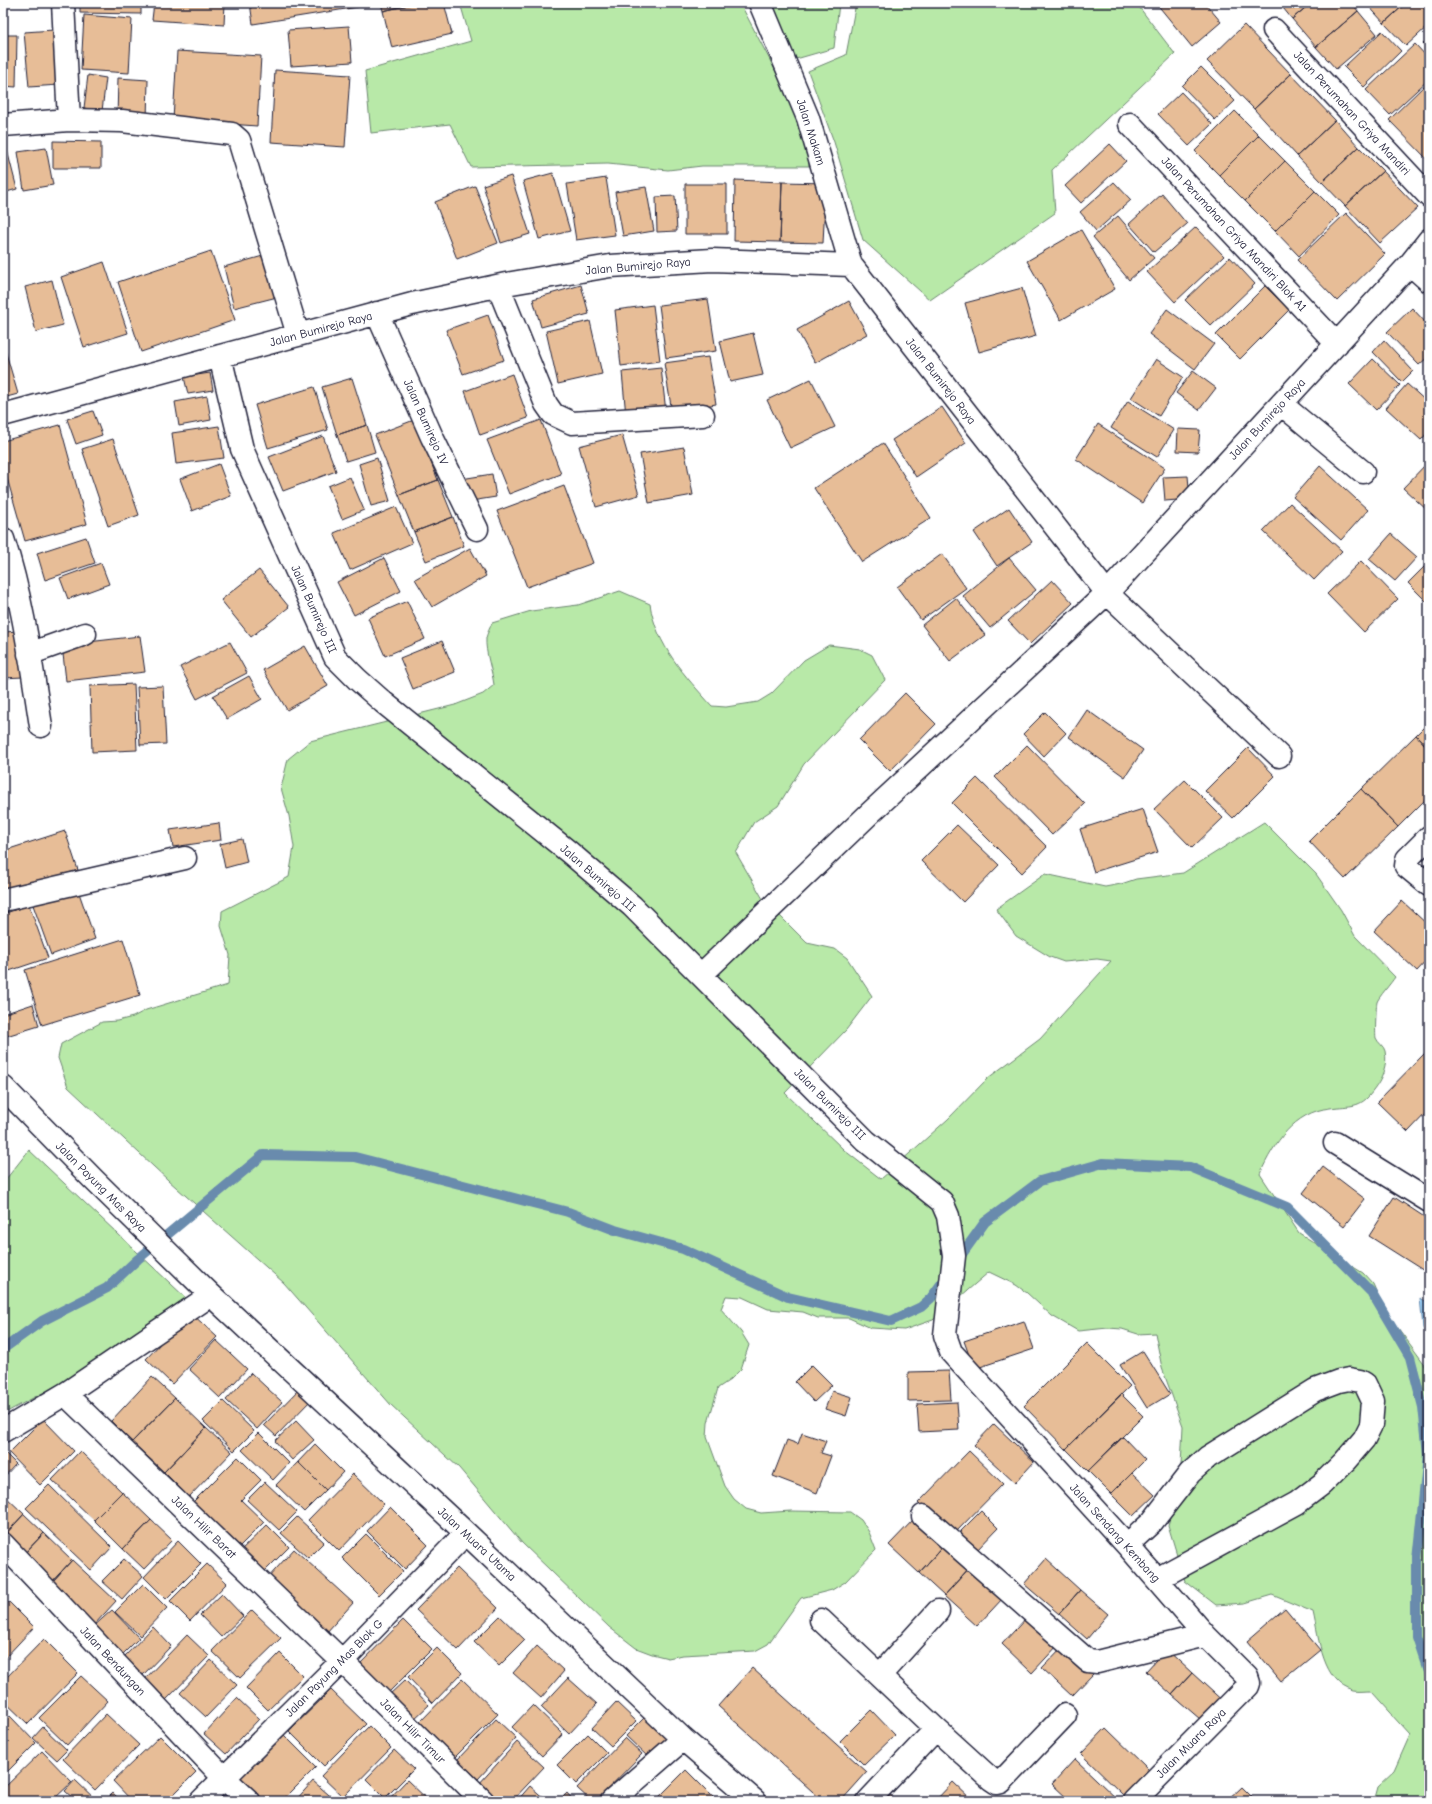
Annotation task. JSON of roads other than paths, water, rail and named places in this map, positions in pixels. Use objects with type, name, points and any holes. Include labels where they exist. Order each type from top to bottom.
[{"type":"street","points":[[63,3],[69,120]]},
{"type":"street","name":"Jalan Makam","points":[[760,3],[808,118],[851,265]]},
{"type":"street","name":"Jalan Perumahan Griya Mandiri","points":[[1274,30],[1429,196]]},
{"type":"street","points":[[3,125],[69,120],[122,121],[232,134],[239,140],[298,335]]},
{"type":"street","name":"Jalan Perumahan Griya Mandiri Blok A1","points":[[1130,124],[1337,344]]},
{"type":"street","points":[[1429,240],[1410,264],[1429,281]]},
{"type":"street","name":"Jalan Bumirejo Raya","points":[[3,415],[412,304],[498,286],[610,266],[712,260],[851,265],[1107,593],[1279,756]]},
{"type":"street","name":"Jalan Bumirejo Raya","points":[[1107,593],[1410,264]]},
{"type":"street","points":[[498,286],[546,404],[553,414],[572,423],[703,416]]},
{"type":"street","name":"Jalan Bumirejo IV","points":[[378,313],[432,437],[477,530]]},
{"type":"street","name":"Jalan Bumirejo III","points":[[220,356],[242,449],[335,657],[356,679],[383,702],[570,852],[632,906],[866,1141],[942,1202],[948,1216],[953,1265],[945,1335],[951,1352],[978,1382]]},
{"type":"street","points":[[1281,404],[1363,472]]},
{"type":"street","points":[[3,539],[13,570],[23,616],[41,726]]},
{"type":"street","points":[[701,975],[868,815],[1107,593]]},
{"type":"street","points":[[29,654],[85,634]]},
{"type":"street","points":[[1429,837],[1407,859],[1405,863],[1406,866],[1429,885]]},
{"type":"street","points":[[3,900],[186,858]]},
{"type":"street","name":"Jalan Payung Mas Raya","points":[[3,1088],[206,1290]]},
{"type":"street","points":[[1335,1143],[1429,1201]]},
{"type":"street","points":[[3,1431],[65,1394],[206,1290]]},
{"type":"street","name":"Jalan Muara Utama","points":[[206,1290],[466,1533],[683,1739],[755,1801]]},
{"type":"street","points":[[1127,1545],[1152,1522],[1190,1472],[1208,1457],[1315,1390],[1339,1380],[1349,1379],[1360,1381],[1365,1384],[1373,1401],[1371,1425],[1364,1439],[1322,1484],[1297,1503],[1157,1579]]},
{"type":"street","name":"Jalan Sendang Kembang","points":[[978,1382],[1127,1545],[1205,1635],[1247,1677],[1249,1683],[1248,1686]]},
{"type":"street","name":"Jalan Hilir Barat","points":[[65,1394],[342,1661]]},
{"type":"street","points":[[923,1516],[1088,1660],[1097,1662],[1205,1635]]},
{"type":"street","name":"Jalan Payung Mas Blok G","points":[[201,1801],[342,1661],[466,1533]]},
{"type":"street","name":"Jalan Bendungan","points":[[3,1544],[224,1778],[249,1801]]},
{"type":"street","points":[[880,1676],[938,1611]]},
{"type":"street","points":[[821,1620],[936,1729],[990,1779],[997,1783],[1001,1782],[1065,1714]]},
{"type":"street","name":"Jalan Hilir Timur","points":[[342,1661],[483,1801]]},
{"type":"street","name":"Jalan Muara Raya","points":[[1134,1801],[1248,1686]]},
{"type":"street","points":[[868,1801],[936,1729]]},
{"type":"street","points":[[612,1801],[683,1739]]},
{"type":"water","points":[[1420,1298],[1429,1303],[1429,1342],[1423,1328]]},
{"type":"waterway","points":[[3,1349],[42,1321],[107,1288],[138,1259],[263,1155],[355,1157],[568,1212],[615,1230],[683,1249],[788,1297],[891,1321],[921,1307],[931,1298],[947,1276]]},
{"type":"waterway","points":[[957,1261],[985,1222],[1040,1181],[1103,1163],[1190,1167],[1287,1207],[1372,1293],[1410,1357],[1423,1407],[1428,1454],[1417,1560],[1417,1637],[1429,1673]]}]
